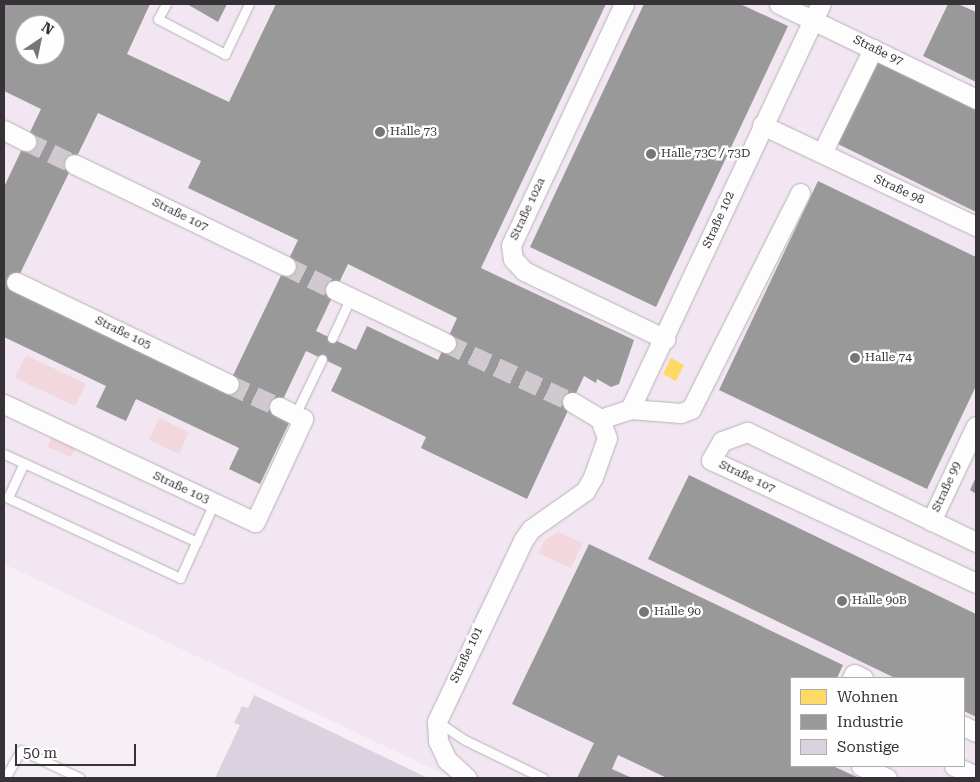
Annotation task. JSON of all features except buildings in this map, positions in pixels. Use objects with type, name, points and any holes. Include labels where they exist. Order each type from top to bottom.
[{"type":"street","name":"Straße 102a","points":[[624,4],[511,245],[514,259],[524,271],[665,339]]},
{"type":"street","name":"Straße 97","points":[[780,4],[818,12],[873,49],[976,99]]},
{"type":"street","name":"Straße 102","points":[[630,409],[665,339],[762,125],[818,12]]},
{"type":"street","points":[[822,154],[873,49]]},
{"type":"street","name":"Straße 98","points":[[762,125],[976,226]]},
{"type":"street","points":[[4,130],[26,141]]},
{"type":"street","name":"Straße 107","points":[[74,164],[286,266]]},
{"type":"street","points":[[572,402],[600,419],[630,409],[681,413],[691,409],[800,193]]},
{"type":"street","name":"Straße 105","points":[[16,282],[229,384]]},
{"type":"street","points":[[343,294],[446,343]]},
{"type":"street","name":"Straße 103","points":[[4,404],[255,522],[292,414]]},
{"type":"street","name":"Straße 101","points":[[437,721],[516,554],[531,529],[585,491],[602,459],[608,438],[600,419]]},
{"type":"street","name":"Straße 99","points":[[931,521],[976,426]]},
{"type":"street","name":"Straße 107","points":[[976,542],[747,432],[722,441],[711,460],[976,583]]},
{"type":"street","points":[[437,721],[438,741],[446,760],[468,778]]},
{"type":"street","points":[[863,767],[888,778]]},
{"type":"street","points":[[956,767],[976,776]]},
{"type":"lane","points":[[166,4],[158,19],[224,54],[249,4]]},
{"type":"lane","points":[[332,338],[343,294]]},
{"type":"lane","points":[[292,414],[322,358]]},
{"type":"lane","points":[[4,454],[197,542]]},
{"type":"lane","points":[[24,463],[8,498],[180,578],[214,503]]},
{"type":"lane","points":[[437,721],[465,740],[543,778]]},
{"type":"lane","points":[[5,778],[21,750],[80,778]]},
{"type":"shaded area","points":[[4,4],[976,4],[976,778],[451,778],[4,564]]},
{"type":"shaded area","points":[[26,355],[86,384],[75,406],[15,378]]},
{"type":"shaded area","points":[[159,418],[189,432],[179,454],[149,440]]},
{"type":"shaded area","points":[[54,433],[77,444],[71,457],[47,447]]},
{"type":"shaded area","points":[[558,532],[583,543],[571,568],[538,553],[545,540]]},
{"type":"tunnel","points":[[26,141],[74,164]]},
{"type":"tunnel","points":[[286,266],[335,290]]},
{"type":"tunnel","points":[[446,343],[572,402]]},
{"type":"tunnel","points":[[229,384],[279,407]]},
{"type":"place","name":"Halle 73","points":[[380,132]]},
{"type":"place","name":"Halle 73C / 73D","points":[[651,154]]},
{"type":"place","name":"Halle 74","points":[[855,358]]},
{"type":"place","name":"Halle 90B","points":[[842,601]]},
{"type":"place","name":"Halle 90","points":[[644,612]]}]
